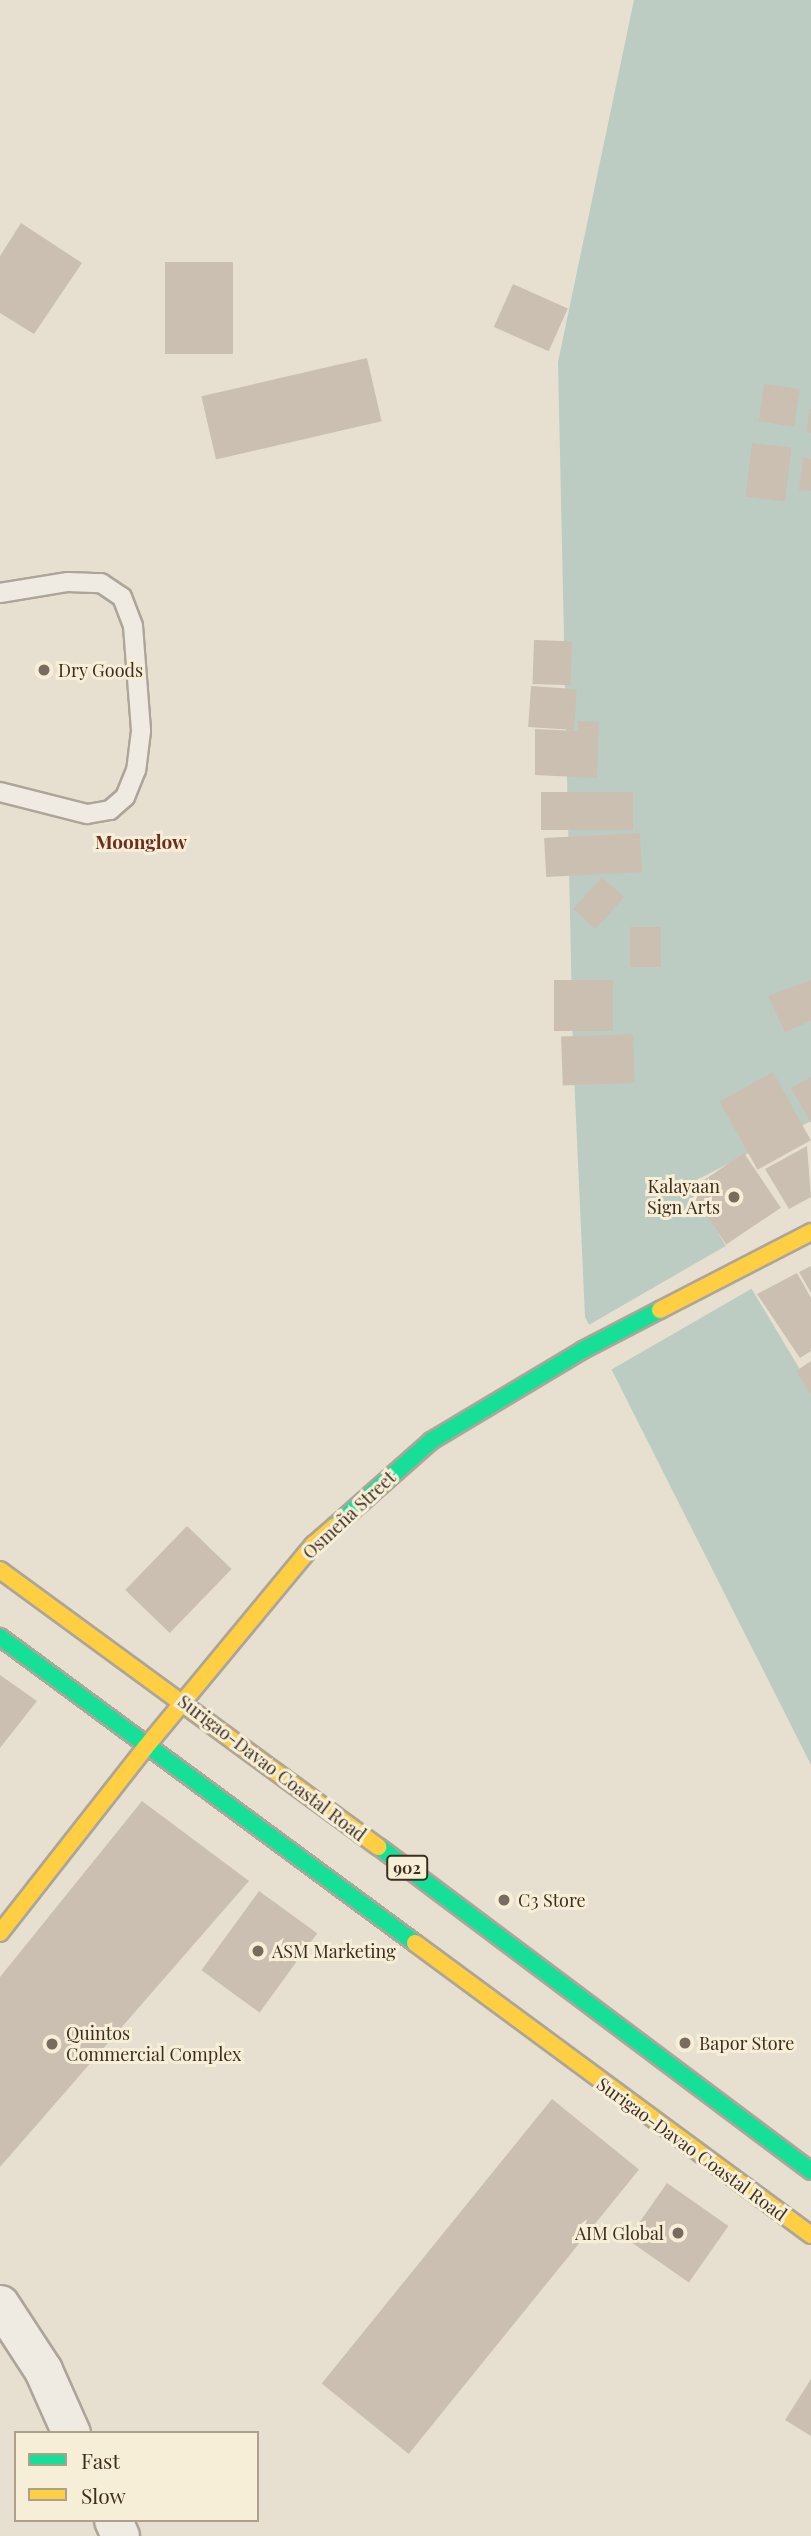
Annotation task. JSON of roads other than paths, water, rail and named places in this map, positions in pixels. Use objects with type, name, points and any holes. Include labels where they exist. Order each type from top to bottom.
[{"type":"main road","name":"Osmeña Street","points":[[0,1933],[145,1748],[313,1545],[431,1441],[583,1350],[811,1231]]},
{"type":"main road","name":"Surigao-Davao Coastal Road","points":[[0,1570],[183,1702],[811,2171]]},
{"type":"main road","name":"Surigao-Davao Coastal Road","points":[[0,1637],[145,1748],[811,2235]]},
{"type":"street","points":[[0,2304],[43,2370],[70,2431]]},
{"type":"lane","points":[[0,593],[68,582],[101,583],[122,597],[133,626],[141,731],[136,770],[125,797],[110,810],[87,814],[0,792]]},
{"type":"place","name":"Dry Goods","points":[[44,670]]},
{"type":"place","name":"Kalayaan Sign Arts","points":[[734,1197]]},
{"type":"place","name":"C3 Store","points":[[504,1900]]},
{"type":"place","name":"ASM Marketing","points":[[258,1951]]},
{"type":"place","name":"Bapor Store","points":[[685,2043]]},
{"type":"place","name":"Quintos Commercial Complex","points":[[52,2044]]},
{"type":"place","name":"AIM Global","points":[[678,2233]]},
{"type":"district","name":"Moonglow","points":[[141,842]]}]
